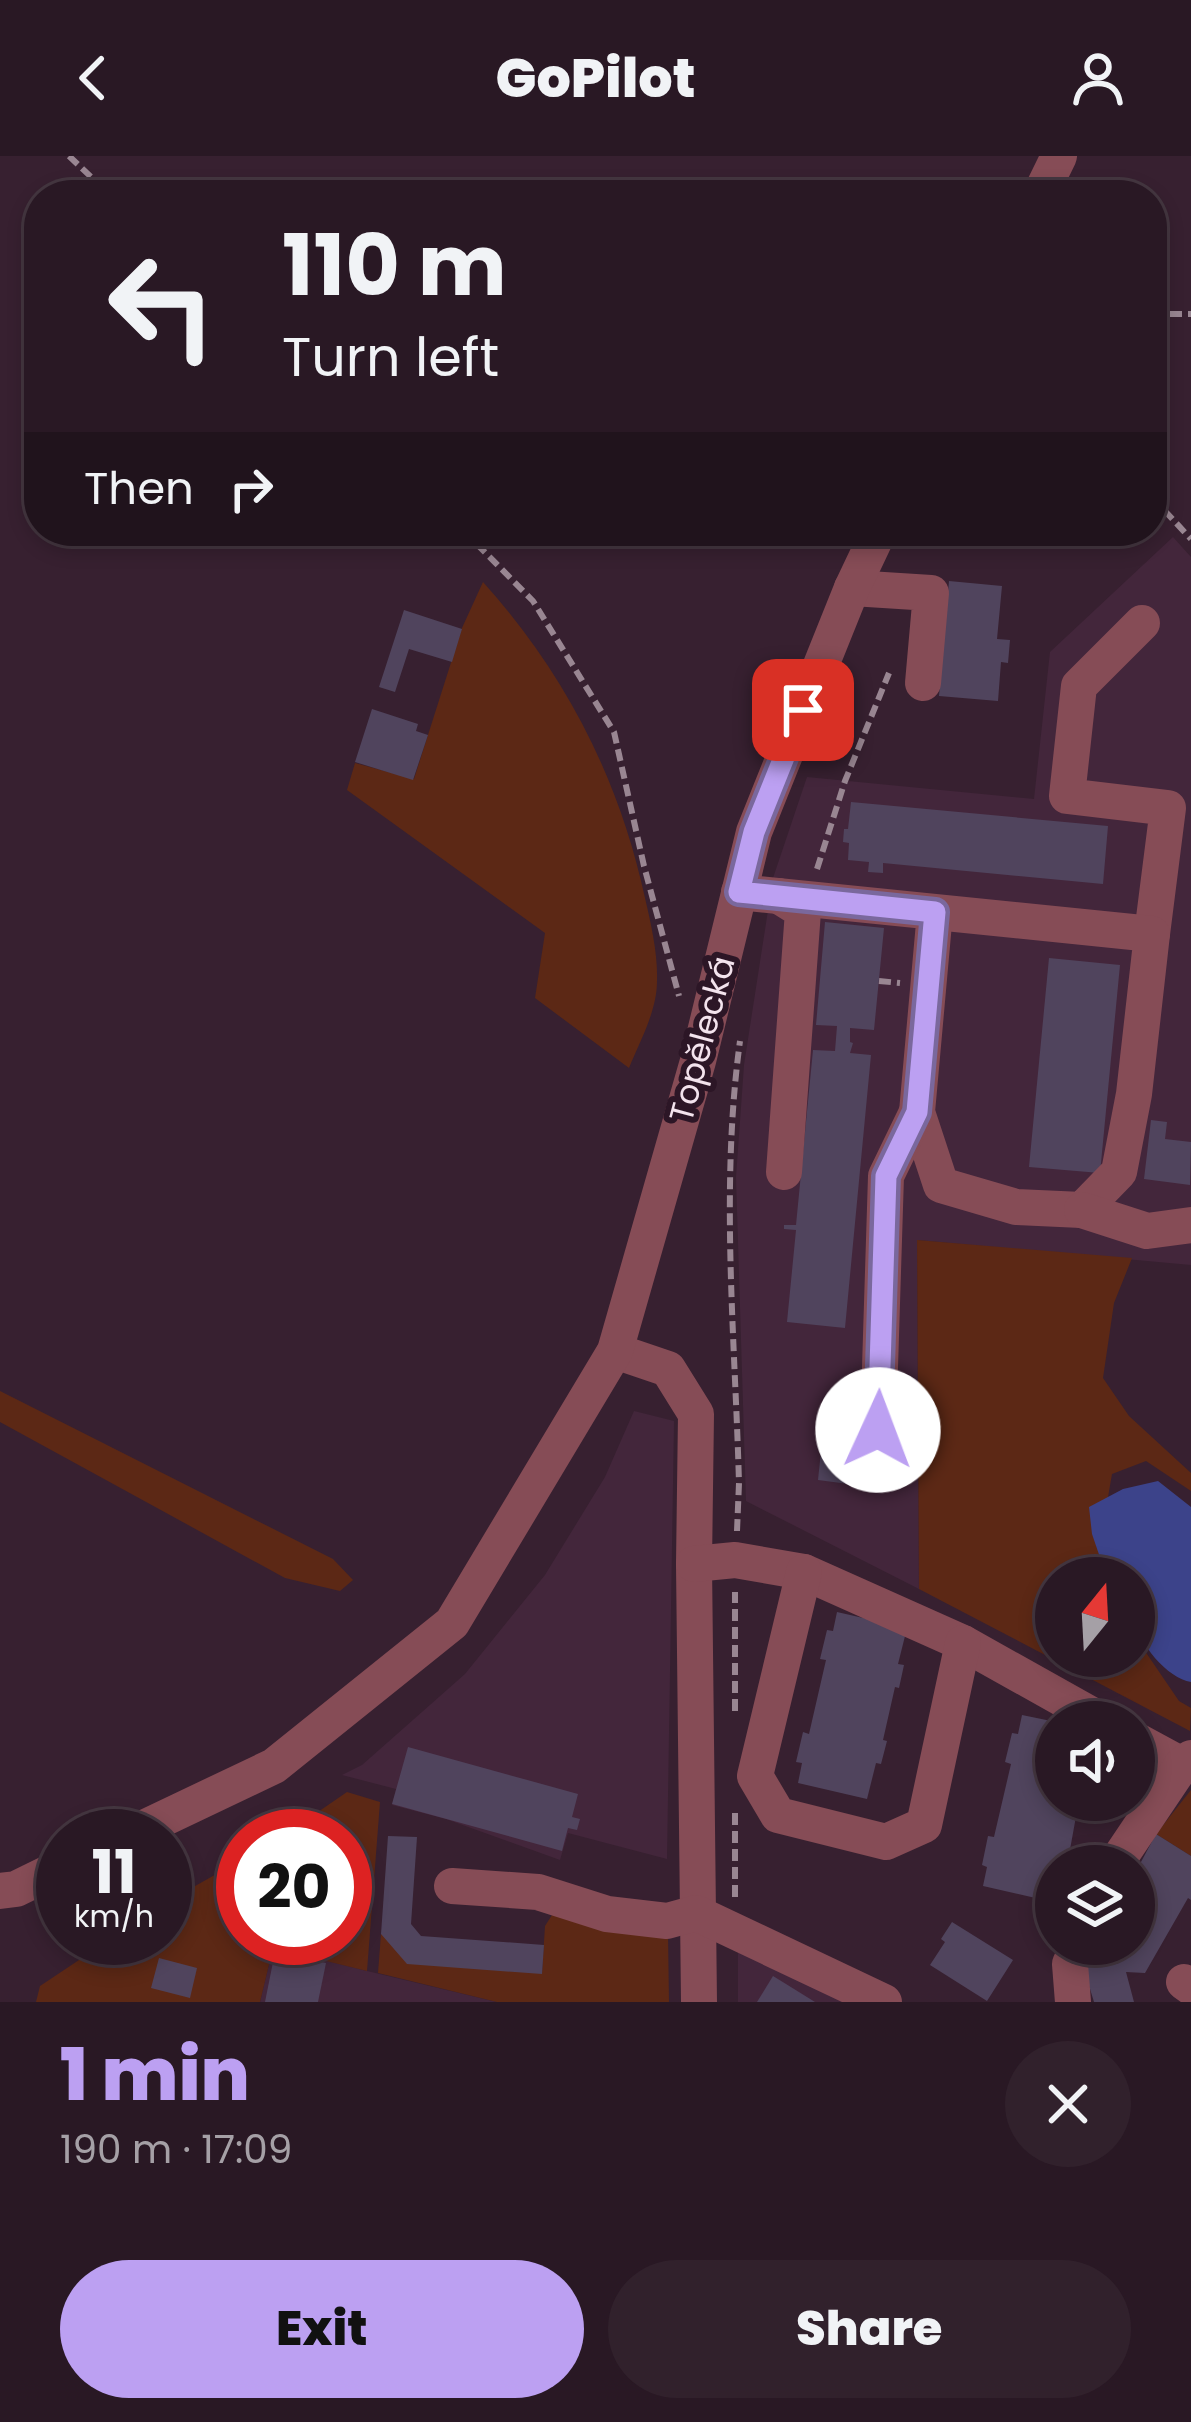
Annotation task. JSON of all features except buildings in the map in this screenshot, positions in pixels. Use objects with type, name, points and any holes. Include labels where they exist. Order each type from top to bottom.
[{"type":"street","name":"Topělecká","points":[[184,1809],[274,1766],[452,1623],[615,1351],[698,1061],[754,832],[872,546]]},
{"type":"street","points":[[852,588],[931,593],[923,683]]},
{"type":"street","points":[[1082,1210],[1118,1172],[1134,1094],[1168,808],[1067,796],[1079,686],[1142,623]]},
{"type":"street","points":[[739,892],[1152,934]]},
{"type":"street","points":[[784,1172],[803,911],[793,897]]},
{"type":"street","points":[[878,1430],[886,1176],[917,1112],[935,912]]},
{"type":"street","points":[[917,1112],[941,1185],[1016,1207],[1082,1210],[1147,1232],[1191,1225]]},
{"type":"street","points":[[615,1351],[668,1369],[696,1414],[699,2002]]},
{"type":"street","points":[[694,1564],[735,1560],[804,1572],[963,1643],[1067,1701]]},
{"type":"street","points":[[804,1572],[755,1776],[778,1815],[886,1842],[923,1825],[963,1643]]},
{"type":"street","points":[[1128,1845],[1186,1761],[1155,1747]]},
{"type":"street","points":[[0,1892],[36,1880]]},
{"type":"street","points":[[452,1886],[538,1892],[607,1914],[667,1921],[696,1913],[884,2002]]},
{"type":"street","points":[[1070,1965],[1073,2002]]},
{"type":"path","points":[[69,156],[94,180]]},
{"type":"path","points":[[1167,513],[1191,539]]},
{"type":"path","points":[[479,546],[532,601],[614,732],[679,995]]},
{"type":"path","points":[[793,897],[905,636],[929,620]]},
{"type":"path","points":[[735,1723],[739,1483],[730,1174],[741,1036]]},
{"type":"path","points":[[735,1792],[735,1931]]},
{"type":"shaded area","points":[[1173,537],[1191,557],[1191,1265],[917,1240],[919,1589],[746,1501],[736,1177],[744,1065],[773,878],[807,777],[1034,799],[1050,652]]},
{"type":"shaded area","points":[[483,582],[539,653],[585,729],[634,854],[654,939],[657,981],[651,1015],[629,1068],[535,998],[545,933],[347,790],[355,763],[414,779],[462,628]]},
{"type":"shaded area","points":[[917,1240],[1132,1258],[1114,1303],[1103,1378],[1129,1416],[1191,1473],[1191,1491],[1146,1461],[1112,1474],[1100,1543],[1102,1557],[1035,1557],[1035,1650],[919,1589]]},
{"type":"shaded area","points":[[0,1391],[333,1559],[353,1580],[340,1591],[285,1578],[0,1422]]},
{"type":"shaded area","points":[[634,1411],[674,1421],[667,1859],[568,1833],[560,1860],[392,1805],[396,1789],[342,1775],[362,1765],[465,1674],[545,1575],[605,1477]]},
{"type":"shaded area","points":[[1158,1481],[1191,1507],[1191,1682],[1173,1674],[1155,1657],[1155,1557],[1100,1557],[1089,1507],[1123,1489]]},
{"type":"shaded area","points":[[1155,1666],[1179,1701],[1191,1708],[1190,1731],[1155,1713],[1155,1701],[1133,1701],[1087,1677],[1155,1677]]},
{"type":"shaded area","points":[[1191,1790],[1191,1856],[1156,1834]]},
{"type":"shaded area","points":[[347,1792],[380,1802],[372,1906],[372,1809],[322,1809]]},
{"type":"shaded area","points":[[216,1874],[216,1965],[269,1965],[260,2002],[36,2002],[40,1986],[72,1965],[192,1965],[192,1888]]},
{"type":"shaded area","points":[[552,1915],[668,1934],[669,2002],[497,2002],[378,1973],[381,1934],[542,1973],[545,1926]]},
{"type":"shaded area","points":[[738,1929],[867,2002],[738,2002]]},
{"type":"shaded area","points":[[269,1965],[344,1965],[497,2002],[260,2002]]},
{"type":"route","points":[[803,710],[754,832],[739,892],[935,912],[917,1112],[886,1176],[878,1430]]}]
